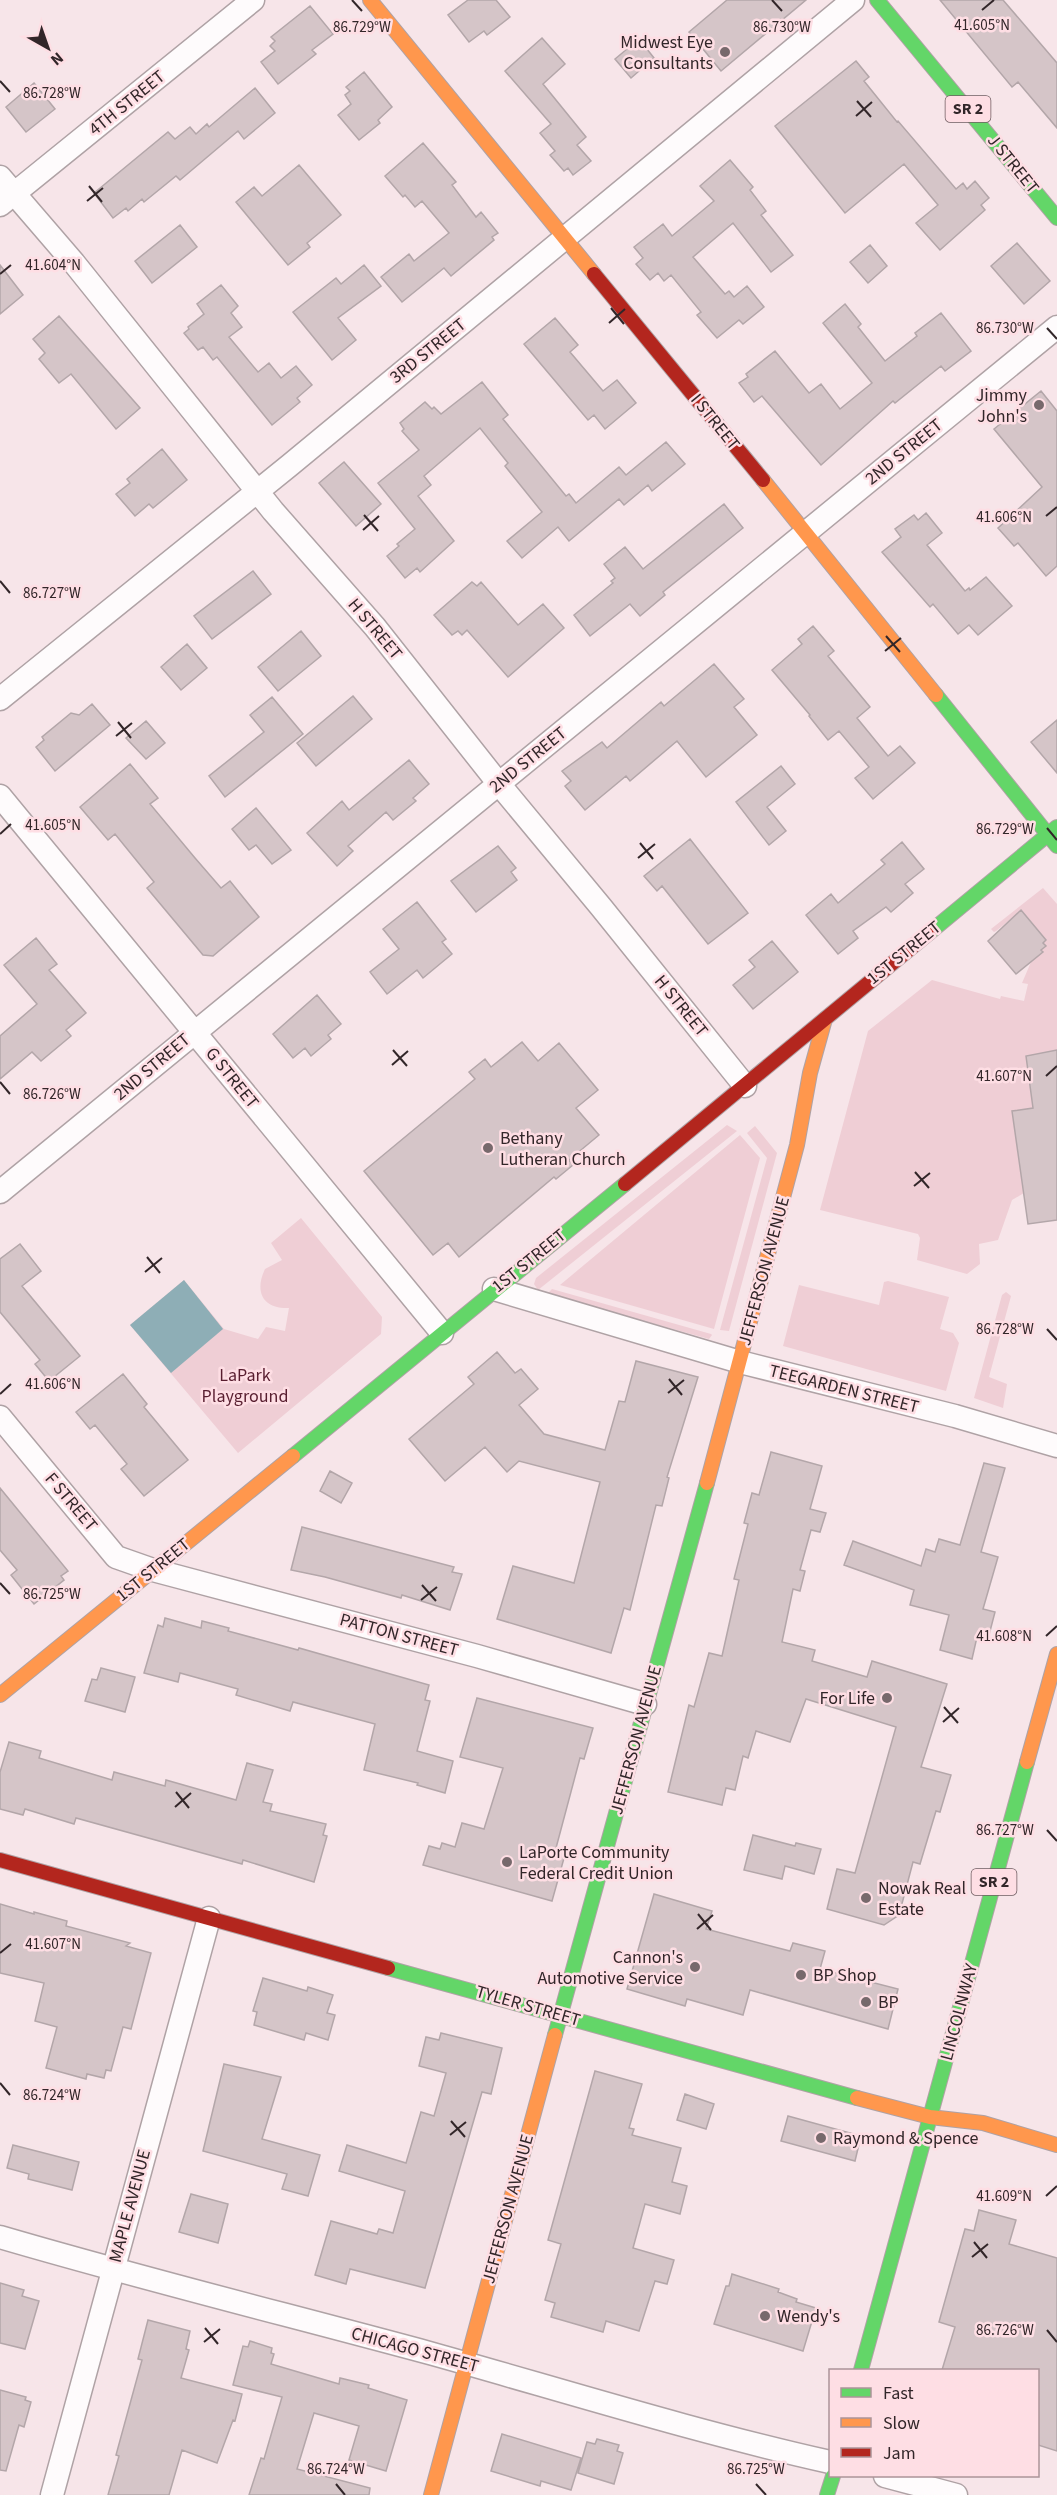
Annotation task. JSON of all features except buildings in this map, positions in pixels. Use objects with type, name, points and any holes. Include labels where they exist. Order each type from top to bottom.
[{"type":"street","name":"4TH STREET","points":[[5,192],[253,0]]},
{"type":"street","name":"I STREET","points":[[370,0],[1052,831],[1057,846]]},
{"type":"street","name":"3RD STREET","points":[[0,699],[257,491],[854,0]]},
{"type":"street","name":"J STREET","points":[[877,0],[1057,219]]},
{"type":"street","name":"H STREET","points":[[5,192],[74,263],[257,491],[375,627],[499,784],[745,1086]]},
{"type":"street","name":"2ND STREET","points":[[0,1192],[1057,327]]},
{"type":"street","name":"G STREET","points":[[0,796],[442,1333]]},
{"type":"street","name":"1ST STREET","points":[[0,1695],[745,1086],[1052,831]]},
{"type":"street","name":"JEFFERSON AVENUE","points":[[431,2495],[740,1362],[797,1145],[810,1073],[825,1018]]},
{"type":"street","name":"TEEGARDEN STREET","points":[[494,1289],[740,1362],[955,1416],[1057,1446]]},
{"type":"street","name":"F STREET","points":[[0,1418],[116,1557],[153,1570]]},
{"type":"street","name":"PATTON STREET","points":[[153,1570],[466,1653],[645,1704]]},
{"type":"street","name":"LINCOLNWAY","points":[[861,2369],[1057,1654]]},
{"type":"street","name":"TYLER STREET","points":[[0,1860],[753,2070],[930,2117],[983,2123],[1057,2145]]},
{"type":"street","name":"MAPLE AVENUE","points":[[52,2495],[209,1918]]},
{"type":"street","name":"CHICAGO STREET","points":[[0,2237],[653,2417],[829,2461]]},
{"type":"street","points":[[827,2495],[832,2477]]},
{"type":"street","points":[[892,2477],[956,2495]]},
{"type":"green space","points":[[1043,888],[1057,904],[1057,1050],[1033,1108],[1024,1193],[1012,1200],[998,1240],[979,1244],[980,1264],[967,1274],[917,1260],[920,1238],[918,1234],[820,1210],[868,1031],[932,980],[1000,999],[1001,996],[1024,1001],[1028,984],[1022,983],[1031,962],[1043,952],[1041,950],[1046,946],[1021,911],[996,931],[991,929]]},
{"type":"green space","points":[[727,1125],[737,1131],[538,1290],[534,1284],[536,1278]]},
{"type":"green space","points":[[755,1126],[777,1153],[729,1331],[720,1330],[767,1158],[747,1133]]},
{"type":"green space","points":[[740,1135],[760,1158],[714,1329],[560,1285]]},
{"type":"green space","name":"LaPark Playground","points":[[301,1218],[382,1317],[381,1334],[238,1453],[130,1325],[184,1280],[224,1329],[258,1339],[266,1327],[285,1331],[289,1308],[280,1308],[267,1302],[263,1298],[260,1285],[265,1269],[282,1260],[271,1243]]},
{"type":"green space","points":[[888,1281],[949,1297],[940,1329],[953,1333],[959,1343],[946,1391],[783,1346],[799,1285],[879,1305],[884,1282]]},
{"type":"green space","points":[[552,1289],[712,1335],[709,1339],[547,1294]]},
{"type":"green space","points":[[1006,1292],[1011,1296],[989,1377],[1007,1384],[1003,1408],[974,1398],[1002,1295]]},
{"type":"water","points":[[184,1280],[223,1329],[171,1373],[130,1325]]},
{"type":"traffic: fast","points":[[877,0],[1057,218]]},
{"type":"traffic: fast","points":[[936,695],[1057,846]]},
{"type":"traffic: fast","points":[[929,933],[1057,827]]},
{"type":"traffic: fast","points":[[293,1456],[625,1184]]},
{"type":"traffic: fast","points":[[555,2035],[707,1483]]},
{"type":"traffic: fast","points":[[861,2369],[1027,1762]]},
{"type":"traffic: fast","points":[[388,1968],[857,2098]]},
{"type":"traffic: fast","points":[[827,2495],[833,2477]]},
{"type":"traffic: slow","points":[[370,0],[594,274]]},
{"type":"traffic: slow","points":[[763,480],[936,695]]},
{"type":"traffic: slow","points":[[707,1483],[797,1145],[810,1073],[825,1019]]},
{"type":"traffic: slow","points":[[0,1695],[293,1456]]},
{"type":"traffic: slow","points":[[1027,1762],[1057,1654]]},
{"type":"traffic: slow","points":[[431,2495],[555,2035]]},
{"type":"traffic: slow","points":[[857,2098],[930,2117],[983,2123],[1057,2145]]},
{"type":"traffic: jam","points":[[594,274],[763,480]]},
{"type":"traffic: jam","points":[[625,1184],[929,933]]},
{"type":"traffic: jam","points":[[0,1860],[388,1968]]},
{"type":"place","name":"Midwest Eye Consultants","points":[[725,52]]},
{"type":"place","name":"Jimmy John's","points":[[1039,405]]},
{"type":"place","name":"Bethany Lutheran Church","points":[[488,1148]]},
{"type":"place","name":"For Life","points":[[887,1698]]},
{"type":"place","name":"LaPorte Community Federal Credit Union","points":[[507,1862]]},
{"type":"place","name":"Nowak Real Estate","points":[[866,1898]]},
{"type":"place","name":"Cannon's Automotive Service","points":[[695,1967]]},
{"type":"place","name":"BP Shop","points":[[801,1975]]},
{"type":"place","name":"BP","points":[[866,2002]]},
{"type":"place","name":"Raymond & Spence","points":[[821,2138]]},
{"type":"place","name":"Wendy's","points":[[765,2316]]}]
